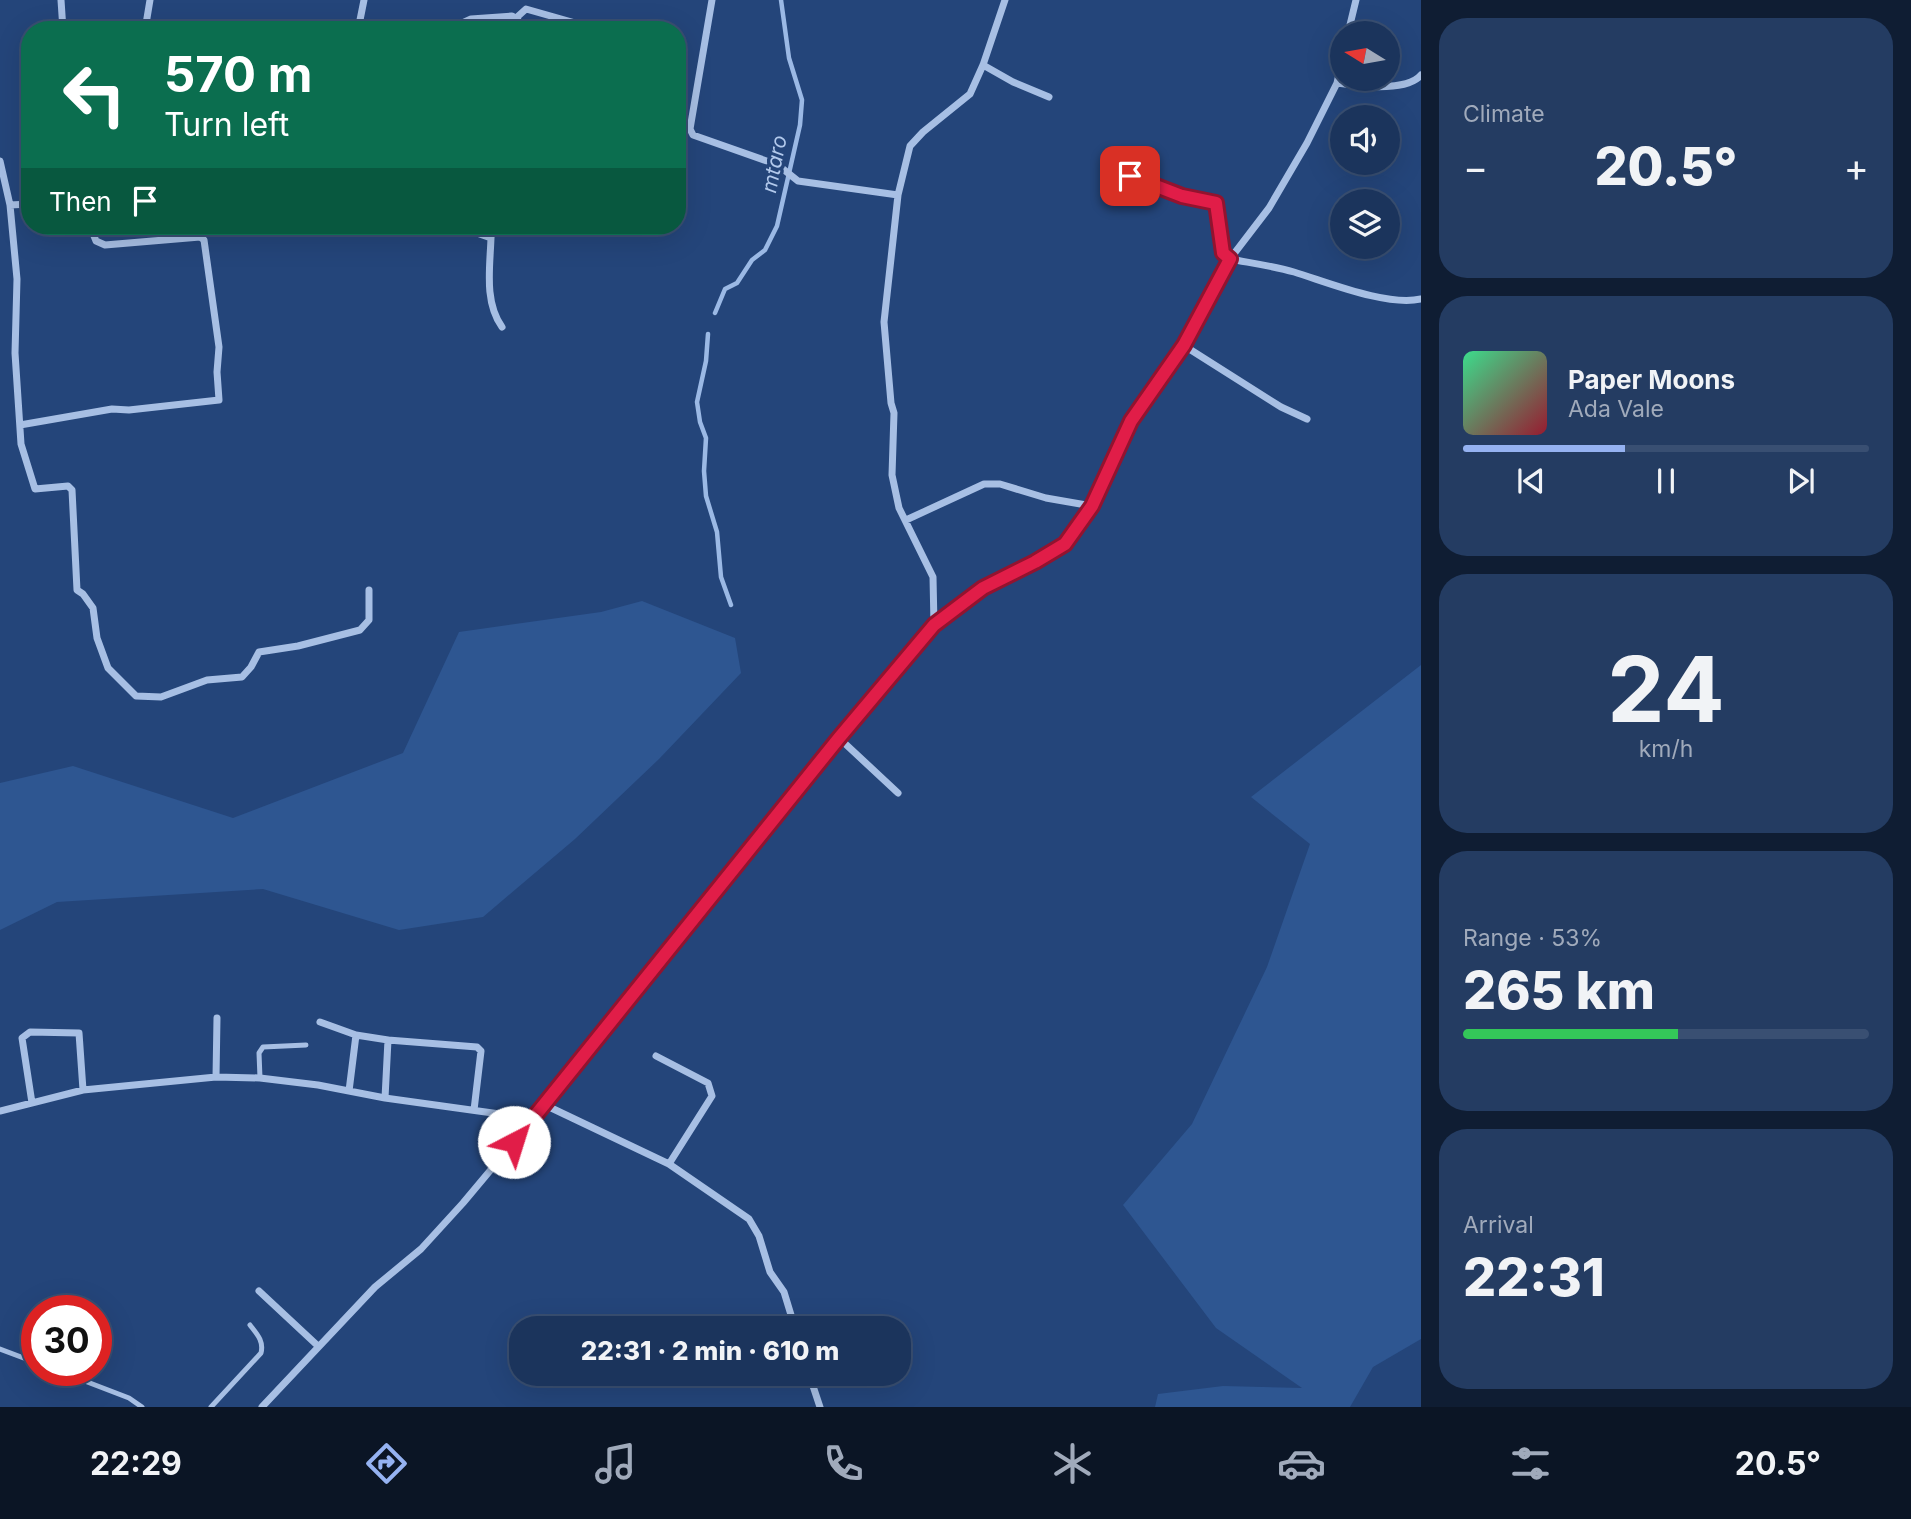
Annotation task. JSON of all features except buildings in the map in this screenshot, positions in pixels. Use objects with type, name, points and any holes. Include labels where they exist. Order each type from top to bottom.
[{"type":"street","points":[[61,0],[62,21]]},
{"type":"street","points":[[146,21],[150,0]]},
{"type":"street","points":[[360,21],[364,0]]},
{"type":"street","points":[[712,0],[690,129],[693,135],[778,165],[798,181],[898,195]]},
{"type":"street","points":[[934,625],[933,577],[899,508],[892,475],[894,413],[884,322],[898,195],[910,146],[970,94],[1005,0]]},
{"type":"street","points":[[1351,21],[1356,0]]},
{"type":"street","points":[[467,21],[516,18],[526,9],[568,21]]},
{"type":"street","points":[[983,65],[1013,82],[1049,97]]},
{"type":"street","points":[[1400,85],[1419,80]]},
{"type":"street","points":[[261,1407],[375,1287],[421,1249],[545,1105],[839,738],[934,625],[983,588],[1065,544],[1092,506],[1131,421],[1184,345],[1230,259],[1269,208],[1307,143],[1333,91]]},
{"type":"street","points":[[0,161],[10,205],[16,279],[15,353],[21,444],[35,489],[49,490],[68,486],[72,490],[77,590],[93,608],[97,638],[108,668],[136,696],[161,697],[207,680],[242,677],[259,652],[298,646],[360,630],[369,620],[369,590]]},
{"type":"street","points":[[1115,169],[1182,196],[1216,203],[1223,253],[1230,259],[1291,271],[1397,300],[1421,299]]},
{"type":"street","points":[[10,205],[21,204]]},
{"type":"street","points":[[20,425],[112,410],[191,405],[219,400],[219,347],[206,245],[200,237],[99,243],[92,235]]},
{"type":"street","points":[[163,235],[163,240]]},
{"type":"street","points":[[481,235],[491,238]]},
{"type":"street","points":[[491,235],[489,278],[492,307],[502,327]]},
{"type":"street","points":[[1184,345],[1280,407],[1307,419]]},
{"type":"street","points":[[906,520],[984,484],[1000,484],[1046,498],[1092,506]]},
{"type":"street","points":[[839,738],[898,793]]},
{"type":"street","points":[[216,1077],[217,1018]]},
{"type":"street","points":[[320,1022],[356,1035],[477,1047],[480,1049],[474,1110]]},
{"type":"street","points":[[32,1103],[22,1038],[30,1032],[79,1033],[83,1090]]},
{"type":"street","points":[[349,1091],[356,1035]]},
{"type":"street","points":[[385,1098],[388,1040]]},
{"type":"street","points":[[656,1056],[708,1083],[712,1089],[712,1096],[669,1164]]},
{"type":"street","points":[[0,1111],[83,1090],[216,1077],[318,1084],[385,1098],[507,1115],[531,1121]]},
{"type":"street","points":[[545,1105],[669,1164],[749,1219],[755,1227],[770,1272],[784,1292],[791,1316]]},
{"type":"street","points":[[259,1291],[318,1346]]},
{"type":"street","points":[[813,1386],[820,1407]]},
{"type":"lane","points":[[260,1078],[259,1053],[263,1047],[306,1045]]},
{"type":"lane","points":[[211,1407],[261,1353],[261,1339],[250,1325]]},
{"type":"lane","points":[[0,1349],[21,1357]]},
{"type":"lane","points":[[98,1386],[129,1398],[142,1407]]},
{"type":"shaded area","points":[[642,601],[735,638],[741,673],[659,759],[575,839],[483,917],[399,930],[263,889],[57,902],[0,930],[0,783],[73,766],[233,818],[403,753],[459,632],[601,612]]},
{"type":"shaded area","points":[[1421,665],[1421,1339],[1373,1367],[1350,1407],[1155,1407],[1158,1394],[1223,1386],[1302,1388],[1216,1328],[1123,1205],[1192,1124],[1267,967],[1310,844],[1251,797]]},
{"type":"waterway","name":"mtaro","points":[[715,313],[725,289],[737,283],[752,260],[765,250],[777,226],[800,125],[802,100],[789,58],[781,0]]},
{"type":"waterway","name":"mtaro","points":[[708,334],[706,361],[697,402],[706,438],[706,496],[717,532],[721,577],[731,605]]},
{"type":"route","points":[[514,1142],[839,738],[934,625],[983,588],[1065,544],[1092,506],[1131,421],[1184,345],[1230,259],[1223,253],[1216,203],[1182,196],[1130,176]]}]
